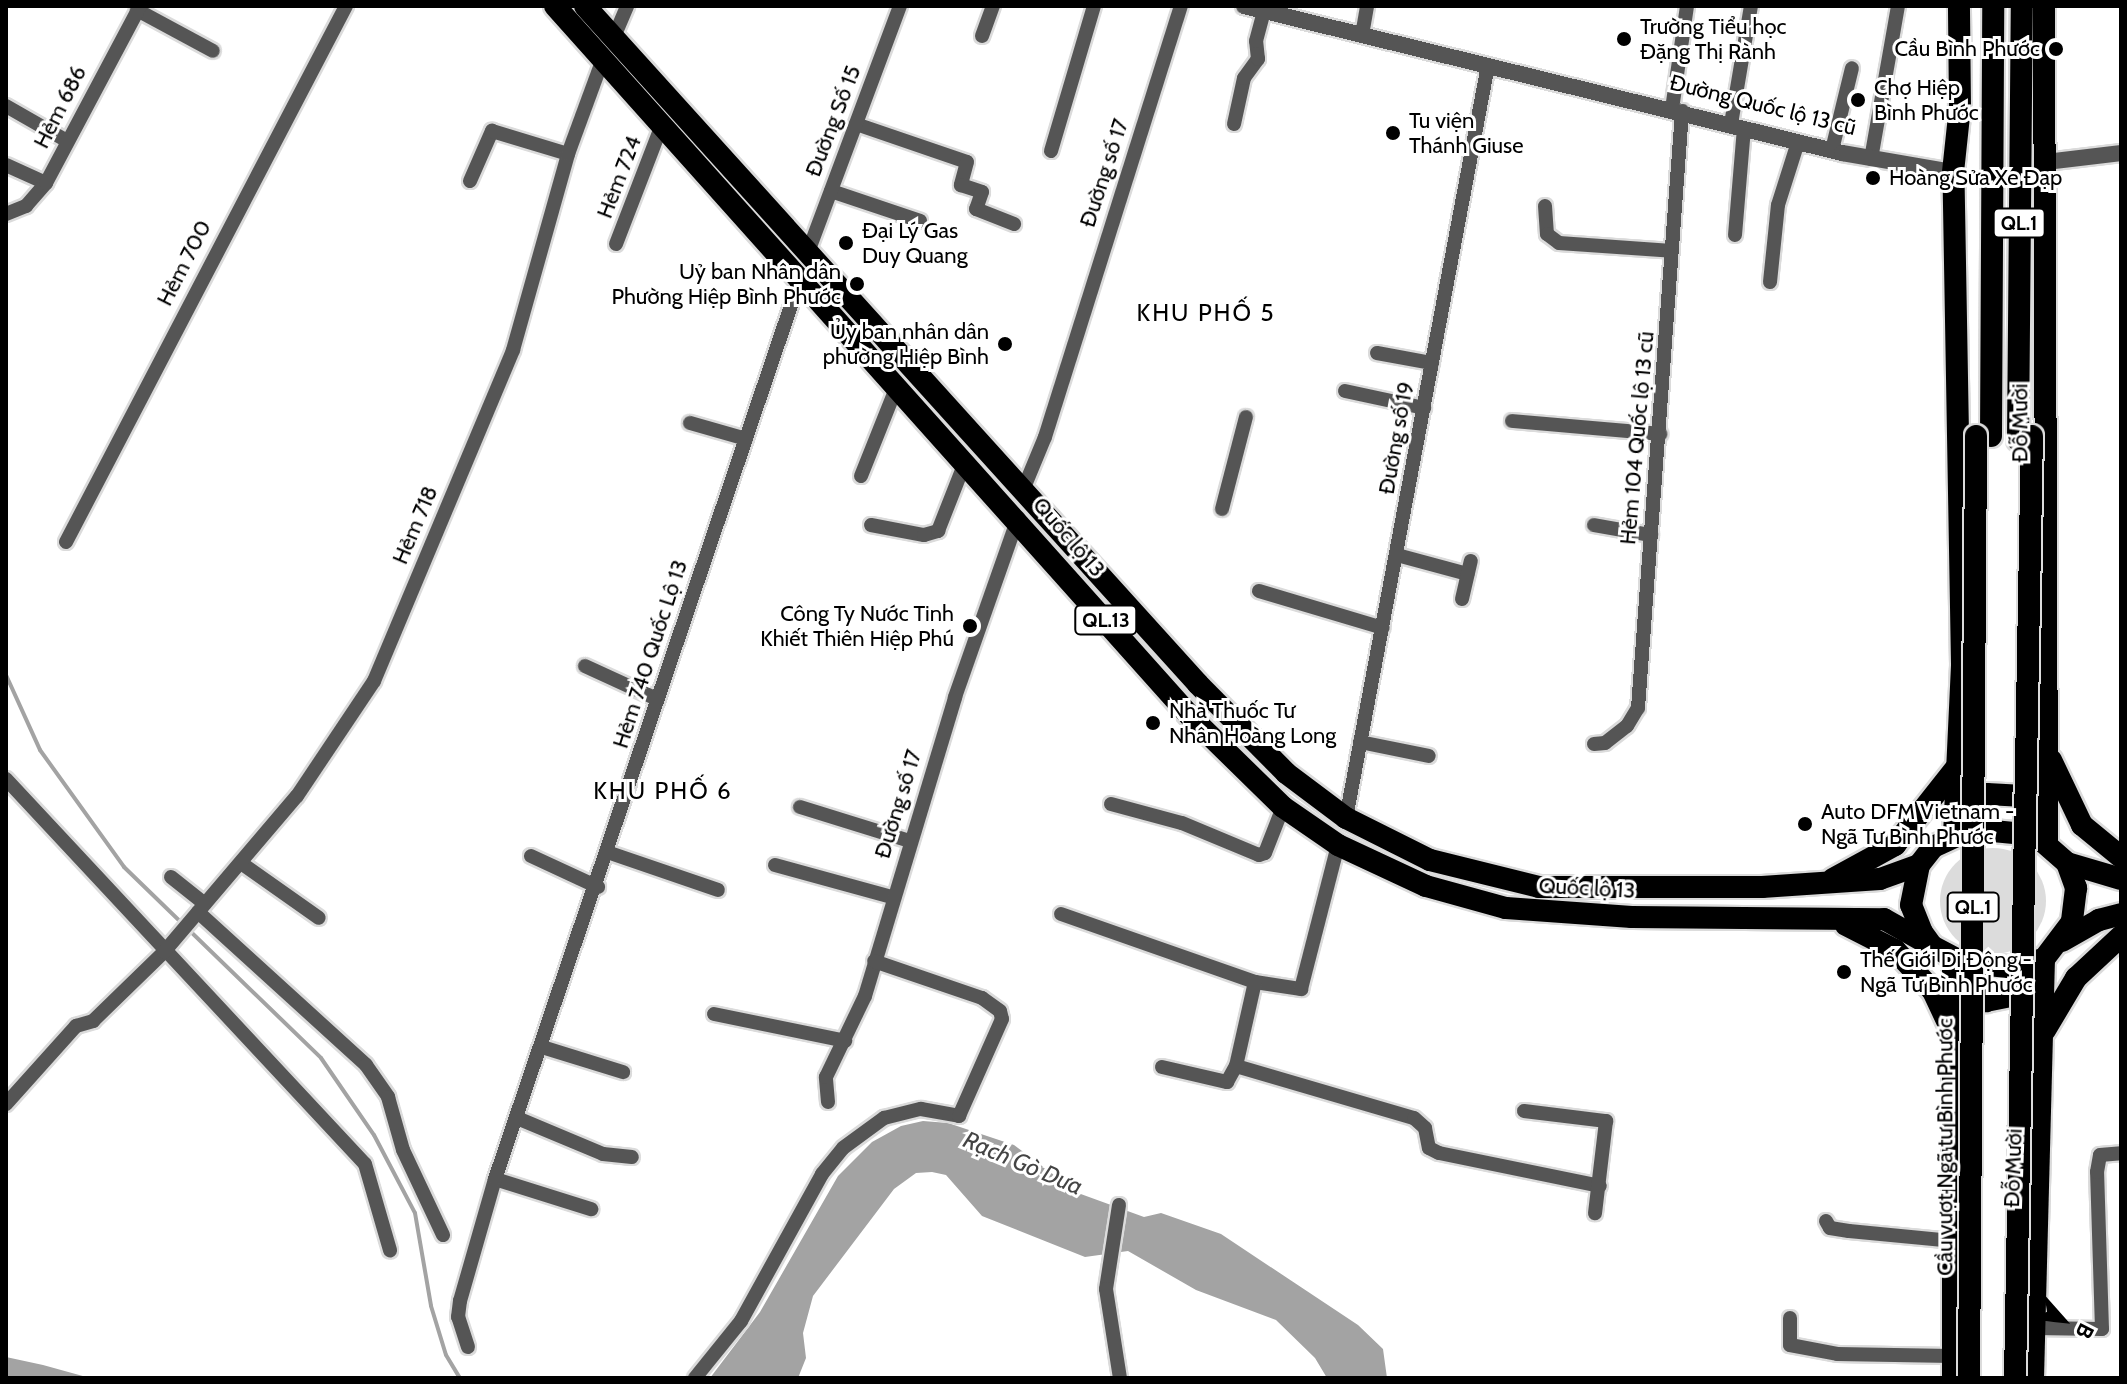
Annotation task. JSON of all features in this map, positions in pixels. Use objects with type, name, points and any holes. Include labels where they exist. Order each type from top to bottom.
[{"type":"highway","name":"Quốc lộ 13","points":[[555,6],[1018,517],[1190,716],[1283,807],[1338,845],[1426,886],[1506,908],[1632,917],[1884,919],[1932,946]]},
{"type":"highway","name":"Quốc lộ 13","points":[[585,6],[1236,723],[1286,773],[1346,818],[1430,860],[1539,887],[1825,883],[1886,878],[1919,865]]},
{"type":"highway","points":[[1949,6],[1949,108],[1954,126]]},
{"type":"highway","points":[[1959,6],[1960,107],[1954,126],[1953,172],[1962,623],[1954,835],[1996,830],[2047,840],[2067,863],[2076,905],[2061,941]]},
{"type":"highway","name":"Đỗ Mười","points":[[1984,436],[1984,170],[1993,6]]},
{"type":"highway","name":"Đỗ Mười","points":[[2022,6],[2033,162],[2047,840]]},
{"type":"highway","name":"Đỗ Mười","points":[[2025,438],[2033,162],[2044,6]]},
{"type":"highway","name":"Đường Quốc lộ 13 cũ","points":[[1953,172],[1984,170]]},
{"type":"highway","name":"Cầu vượt Ngã tư Bình Phước","points":[[1969,1378],[1984,436]]},
{"type":"highway","name":"Cầu vượt Ngã tư Bình Phước","points":[[1979,1378],[1984,436]]},
{"type":"highway","name":"QL.1","points":[[2007,1378],[2025,438]]},
{"type":"highway","name":"QL.1","points":[[2015,1378],[2025,438]]},
{"type":"highway","points":[[2046,744],[2076,817],[2121,857]]},
{"type":"highway","points":[[1825,883],[1895,845],[1958,765]]},
{"type":"highway","points":[[1956,808],[1987,794],[2045,798]]},
{"type":"highway","name":"QL.13","points":[[1919,865],[1933,847],[1954,835]]},
{"type":"highway","points":[[2067,863],[2121,879]]},
{"type":"highway","points":[[1919,865],[1911,905],[1932,946]]},
{"type":"highway","points":[[2044,959],[2061,941],[2099,920],[2121,914]]},
{"type":"highway","points":[[1826,918],[1873,934],[1895,950],[1933,991],[1954,1042]]},
{"type":"highway","points":[[2043,1034],[2076,978],[2121,936]]},
{"type":"highway","name":"QL.13","points":[[1932,946],[1953,959],[2009,967],[2044,959]]},
{"type":"highway","points":[[1952,1367],[1953,959]]},
{"type":"highway","name":"Đỗ Mười","points":[[2033,1378],[2044,959]]},
{"type":"highway","points":[[1954,988],[1993,1001],[2025,997],[2043,985]]},
{"type":"street","name":"Hẻm 700","points":[[66,542],[346,6]]},
{"type":"street","points":[[614,37],[627,6]]},
{"type":"street","name":"Đường Số 15","points":[[808,252],[900,6]]},
{"type":"street","points":[[982,36],[993,6]]},
{"type":"street","points":[[1051,151],[1094,6]]},
{"type":"street","name":"Đường số 17","points":[[1023,490],[1045,437],[1181,6]]},
{"type":"street","name":"Đường Quốc lộ 13 cũ","points":[[1244,6],[1832,150],[1953,172]]},
{"type":"street","points":[[1362,35],[1367,6]]},
{"type":"street","name":"Hẻm 104 Quốc lộ 13 cũ","points":[[1594,744],[1605,743],[1627,726],[1638,708],[1660,434],[1677,110],[1687,6]]},
{"type":"street","points":[[1735,235],[1737,126],[1751,6]]},
{"type":"street","points":[[1871,159],[1898,6]]},
{"type":"street","points":[[138,8],[213,51]]},
{"type":"street","name":"Hẻm 686","points":[[6,214],[26,206],[46,183],[138,8]]},
{"type":"street","points":[[1234,124],[1244,78],[1258,59],[1256,41],[1264,11]]},
{"type":"street","name":"Hẻm 718","points":[[6,1104],[76,1026],[93,1021],[164,952],[297,796],[374,681],[513,350],[568,154],[603,59]]},
{"type":"street","name":"Đường số 19","points":[[1346,818],[1488,65]]},
{"type":"street","points":[[1832,150],[1852,68]]},
{"type":"street","points":[[6,106],[67,141]]},
{"type":"street","points":[[856,124],[967,162],[961,185],[982,192],[976,209],[1014,224]]},
{"type":"street","name":"Hẻm 724","points":[[616,244],[662,125]]},
{"type":"street","points":[[470,181],[492,131],[568,154]]},
{"type":"street","points":[[1770,282],[1778,205],[1798,142]]},
{"type":"street","points":[[2033,162],[2121,153]]},
{"type":"street","points":[[6,165],[46,183]]},
{"type":"street","points":[[831,191],[920,221]]},
{"type":"street","points":[[1545,206],[1547,234],[1559,243],[1672,251]]},
{"type":"street","name":"Hẻm 740 Quốc Lộ 13","points":[[468,1347],[458,1317],[467,1271],[495,1179],[610,853],[657,699],[800,279]]},
{"type":"street","points":[[1377,353],[1432,363]]},
{"type":"street","points":[[861,476],[897,386]]},
{"type":"street","points":[[1345,391],[1424,408]]},
{"type":"street","points":[[1222,509],[1246,417]]},
{"type":"street","points":[[1512,421],[1660,434]]},
{"type":"street","points":[[690,423],[746,439]]},
{"type":"street","points":[[871,525],[924,535],[938,531],[966,460]]},
{"type":"street","name":"Đường số 17","points":[[828,1102],[824,1083],[845,1041],[874,961],[910,841],[1018,517]]},
{"type":"street","points":[[1594,525],[1651,535]]},
{"type":"street","points":[[1397,555],[1469,567],[1462,599]]},
{"type":"street","points":[[1259,591],[1383,628]]},
{"type":"street","points":[[585,666],[657,699]]},
{"type":"street","points":[[1360,742],[1429,756]]},
{"type":"street","points":[[6,779],[135,913],[164,952],[276,1062],[365,1164],[390,1250]]},
{"type":"street","points":[[1111,804],[1182,823],[1259,855],[1265,853],[1283,807]]},
{"type":"street","points":[[800,807],[910,841]]},
{"type":"street","points":[[1061,914],[1255,982],[1301,989],[1338,845]]},
{"type":"street","points":[[610,853],[718,890]]},
{"type":"street","points":[[531,856],[598,887]]},
{"type":"street","points":[[241,863],[319,918]]},
{"type":"street","points":[[775,865],[892,897]]},
{"type":"street","points":[[171,877],[366,1065],[388,1097],[403,1150],[443,1235]]},
{"type":"street","points":[[695,1378],[741,1321],[815,1186],[843,1148],[884,1118],[921,1109],[959,1116],[1002,1019],[1000,1011],[982,998],[874,961]]},
{"type":"street","points":[[1162,1067],[1227,1082],[1236,1066],[1255,982]]},
{"type":"street","points":[[714,1014],[845,1041]]},
{"type":"street","points":[[542,1047],[623,1072]]},
{"type":"street","points":[[1236,1066],[1414,1118],[1425,1128],[1429,1148],[1439,1153],[1600,1186]]},
{"type":"street","points":[[1524,1111],[1606,1121],[1595,1213]]},
{"type":"street","points":[[517,1118],[603,1154],[632,1157]]},
{"type":"street","points":[[2034,1328],[2102,1329],[2097,1172],[2100,1155],[2121,1153]]},
{"type":"street","points":[[495,1179],[591,1209]]},
{"type":"street","points":[[1119,1205],[1108,1260],[1106,1289],[1120,1378]]},
{"type":"street","points":[[1826,1221],[1830,1228],[1952,1241]]},
{"type":"street","points":[[1790,1318],[1790,1345],[1837,1354],[1952,1367]]},
{"type":"shaded area","points":[[1993,848],[2013,852],[2030,864],[2042,881],[2046,901],[2042,921],[2030,938],[2013,950],[1993,954],[1973,950],[1956,938],[1944,921],[1940,901],[1944,881],[1956,864],[1973,852]]},
{"type":"water","name":"Rạch Gò Dưa","points":[[923,1121],[948,1123],[1014,1145],[1078,1193],[1144,1217],[1161,1213],[1221,1234],[1358,1325],[1383,1349],[1387,1378],[1327,1378],[1315,1358],[1276,1320],[1196,1290],[1128,1251],[1085,1257],[982,1216],[946,1175],[932,1172],[916,1173],[894,1189],[813,1296],[803,1333],[806,1358],[798,1378],[710,1378],[760,1312],[838,1176],[872,1142],[901,1126]]},
{"type":"water","points":[[6,1357],[43,1365],[90,1378],[6,1378]]},
{"type":"waterway","points":[[6,675],[40,750],[124,867],[321,1058],[374,1135],[415,1213],[431,1306],[446,1355],[460,1378]]},
{"type":"place","name":"Trường Tiểu học Đặng Thị Rành","points":[[1624,39]]},
{"type":"place","name":"Cầu Bình Phước","points":[[2056,49]]},
{"type":"place","name":"Chợ Hiệp Bình Phước","points":[[1858,100]]},
{"type":"place","name":"Tu viện Thánh Giuse","points":[[1393,133]]},
{"type":"place","name":"Hoàng Sửa Xe Đạp","points":[[1873,178]]},
{"type":"place","name":"Đại Lý Gas Duy Quang","points":[[846,243]]},
{"type":"place","name":"Uỷ ban Nhân dân Phường Hiệp Bình Phước","points":[[857,284]]},
{"type":"place","name":"Ủy ban nhân dân phường Hiệp Bình","points":[[1005,344]]},
{"type":"place","name":"Công Ty Nước Tinh Khiết Thiên Hiệp Phú","points":[[970,626]]},
{"type":"place","name":"Nhà Thuốc Tư Nhân Hoàng Long","points":[[1153,723]]},
{"type":"place","name":"Auto DFM Vietnam - Ngã Tư Bình Phước","points":[[1805,824]]},
{"type":"place","name":"Thế Giới Di Động - Ngã Tư Bình Phước","points":[[1844,972]]},
{"type":"district","name":"KHU PHỐ 5","points":[[1206,313]]},
{"type":"district","name":"KHU PHỐ 6","points":[[663,791]]}]
